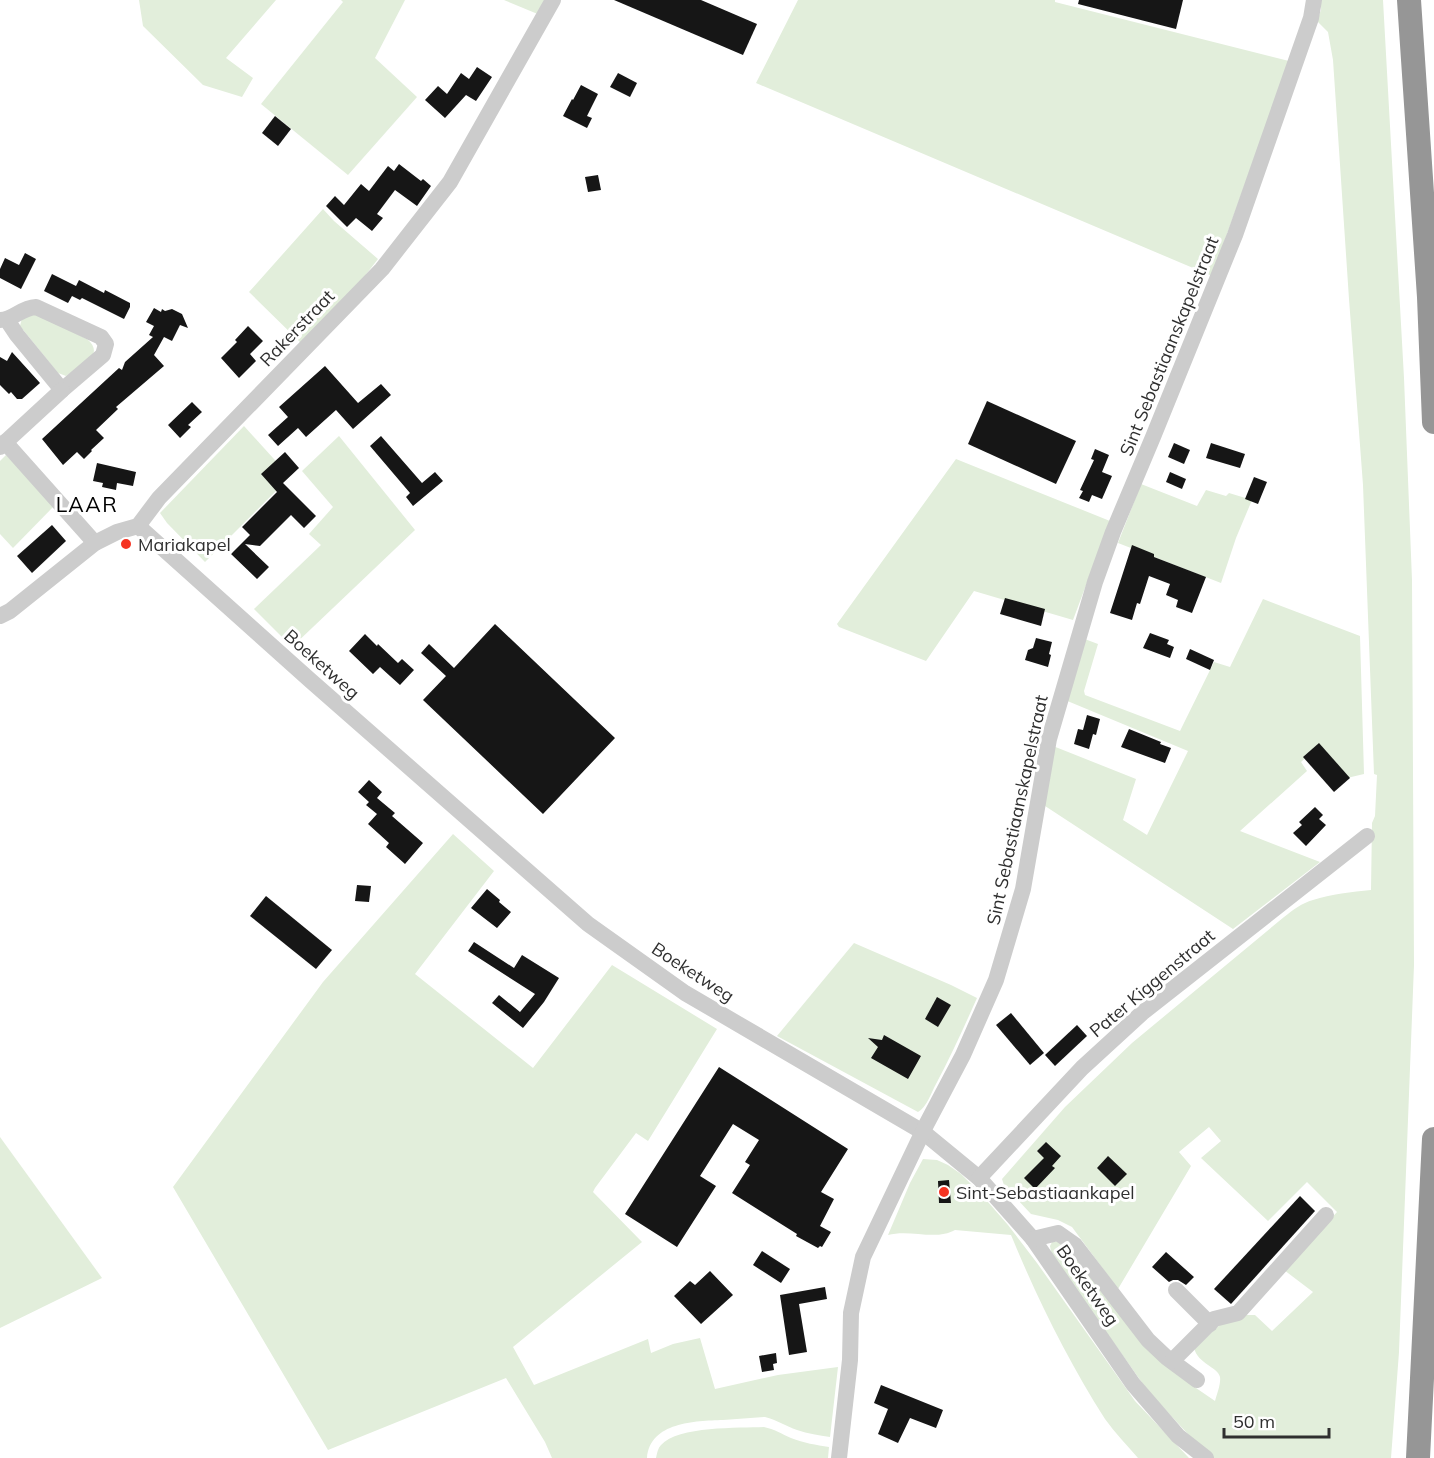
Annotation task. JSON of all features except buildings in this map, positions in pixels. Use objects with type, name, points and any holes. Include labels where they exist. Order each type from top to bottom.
[{"type":"highway","points":[[1409,0],[1429,297],[1434,422]]},
{"type":"highway","points":[[1418,1458],[1434,1139]]},
{"type":"street","name":"Rakerstraat","points":[[138,526],[159,498],[382,269],[450,182],[553,0]]},
{"type":"street","name":"Sint Sebastiaanskapelstraat","points":[[839,1458],[850,1360],[851,1313],[863,1257],[922,1132],[963,1055],[996,980],[1023,889],[1049,738],[1095,582],[1113,532],[1235,235],[1311,18],[1314,0]]},
{"type":"street","points":[[62,390],[4,320],[27,308],[36,307],[101,337],[106,344],[103,355],[3,444],[95,543]]},
{"type":"street","points":[[0,616],[10,611],[95,543],[117,532],[138,526]]},
{"type":"street","name":"Boeketweg","points":[[138,526],[588,924],[685,993],[922,1132],[979,1178],[1033,1239],[1133,1384],[1178,1436],[1206,1458]]},
{"type":"street","name":"Pater Kiggenstraat","points":[[979,1178],[1082,1068],[1142,1013],[1367,836]]},
{"type":"street","points":[[1172,1361],[1214,1319],[1238,1313],[1326,1215]]},
{"type":"street","points":[[1033,1239],[1058,1233],[1075,1245],[1148,1340],[1197,1380]]},
{"type":"street","points":[[1176,1290],[1210,1324]]},
{"type":"green space","points":[[139,0],[276,0],[226,58],[253,78],[242,97],[203,85],[143,26]]},
{"type":"green space","points":[[341,0],[405,0],[375,58],[417,97],[348,175],[261,104],[343,2]]},
{"type":"green space","points":[[504,0],[547,0],[540,15]]},
{"type":"green space","points":[[798,0],[1055,0],[1055,2],[1289,61],[1212,276],[756,83]]},
{"type":"green space","points":[[1321,0],[1383,0],[1404,378],[1412,580],[1414,965],[1399,1352],[1391,1458],[1214,1458],[1200,1447],[1148,1391],[1052,1256],[1050,1246],[1052,1242],[1067,1241],[1180,1377],[1215,1401],[1220,1377],[1216,1370],[1199,1358],[1194,1348],[1231,1315],[1255,1315],[1272,1331],[1313,1292],[1284,1270],[1337,1212],[1307,1182],[1268,1221],[1201,1158],[1221,1141],[1209,1127],[1179,1152],[1191,1166],[1118,1289],[1072,1227],[1058,1220],[1031,1214],[1004,1185],[1002,1179],[1065,1107],[1132,1043],[1284,917],[1313,900],[1371,890],[1372,823],[1375,816],[1377,775],[1374,774],[1363,485],[1333,60],[1328,32],[1317,21],[1321,10]]},
{"type":"green space","points":[[323,209],[378,259],[364,277],[301,343],[249,292]]},
{"type":"green space","points":[[34,313],[87,339],[92,345],[93,356],[84,365],[66,376],[58,373],[20,326],[22,318]]},
{"type":"green space","points":[[244,426],[283,469],[282,485],[205,562],[160,513]]},
{"type":"green space","points":[[339,436],[415,530],[292,647],[254,609],[321,545],[309,534],[333,507],[302,471]]},
{"type":"green space","points":[[6,455],[55,505],[13,548],[0,534],[0,461]]},
{"type":"green space","points":[[956,459],[1110,521],[1073,620],[974,591],[926,661],[839,627],[837,624]]},
{"type":"green space","points":[[1141,484],[1197,506],[1206,490],[1226,496],[1229,493],[1252,500],[1221,583],[1118,543]]},
{"type":"green space","points":[[1263,599],[1360,636],[1364,774],[1347,778],[1317,747],[1301,762],[1307,771],[1240,831],[1320,862],[1233,929],[1042,804],[1053,746],[1136,779],[1123,820],[1147,835],[1188,751],[1065,700],[1082,638],[1098,644],[1084,691],[1085,695],[1180,731],[1214,662],[1230,667]]},
{"type":"green space","points":[[453,834],[494,871],[415,974],[533,1068],[612,965],[717,1029],[648,1141],[636,1133],[593,1192],[642,1242],[513,1347],[534,1385],[648,1339],[651,1353],[673,1344],[700,1338],[715,1389],[778,1375],[838,1367],[830,1437],[801,1431],[765,1417],[700,1421],[665,1430],[650,1446],[647,1458],[552,1458],[545,1442],[506,1378],[328,1450],[173,1187],[323,982]]},
{"type":"green space","points":[[854,943],[977,998],[924,1107],[918,1112],[777,1036]]},
{"type":"green space","points":[[0,1137],[102,1278],[0,1328]]},
{"type":"green space","points":[[923,1159],[937,1160],[948,1165],[961,1174],[981,1194],[1037,1263],[1135,1401],[1189,1458],[1138,1458],[1105,1419],[1042,1306],[1011,1235],[955,1230],[940,1235],[905,1233],[888,1235]]},
{"type":"green space","points":[[764,1427],[791,1438],[829,1447],[828,1458],[656,1458],[661,1445],[681,1434],[710,1429]]},
{"type":"place","name":"Mariakapel","points":[[126,544]]},
{"type":"place","name":"Sint-Sebastiaankapel","points":[[944,1192]]},
{"type":"district","name":"LAAR","points":[[87,504]]}]
